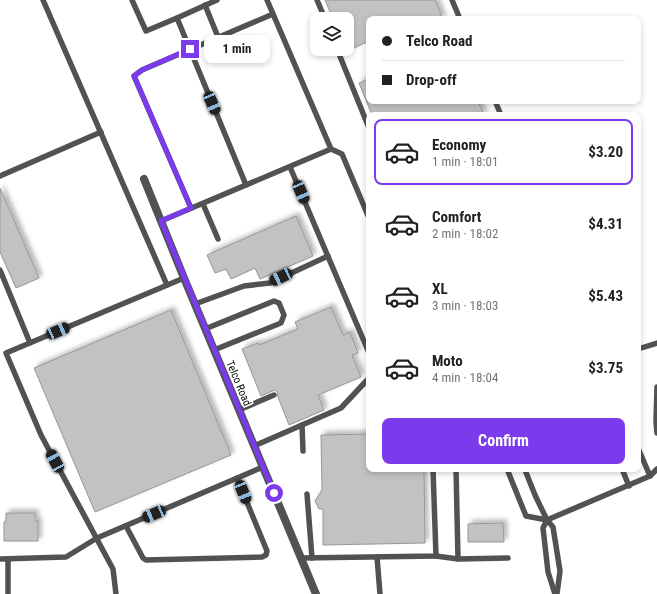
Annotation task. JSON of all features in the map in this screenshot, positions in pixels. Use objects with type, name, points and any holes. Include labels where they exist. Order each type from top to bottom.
[{"type":"street","name":"Telco Road","points":[[144,179],[316,594]]},
{"type":"lane","points":[[43,0],[167,285]]},
{"type":"lane","points":[[132,0],[146,31],[217,0]]},
{"type":"lane","points":[[267,0],[331,149],[342,154],[366,211]]},
{"type":"lane","points":[[317,0],[321,12]]},
{"type":"lane","points":[[452,0],[459,16]]},
{"type":"lane","points":[[205,5],[218,37]]},
{"type":"lane","points":[[191,208],[134,76],[142,70],[273,14]]},
{"type":"lane","points":[[177,18],[246,185]]},
{"type":"lane","points":[[340,56],[366,121]]},
{"type":"lane","points":[[0,176],[101,132]]},
{"type":"lane","points":[[161,221],[331,149]]},
{"type":"lane","points":[[290,167],[366,346]]},
{"type":"lane","points":[[203,204],[218,239]]},
{"type":"lane","points":[[195,304],[244,286],[270,282],[328,256]]},
{"type":"lane","points":[[0,270],[30,342]]},
{"type":"lane","points":[[116,594],[113,569],[41,435],[6,353],[184,278]]},
{"type":"lane","points":[[205,329],[274,301],[279,303],[284,315],[281,323],[214,350]]},
{"type":"lane","points":[[641,348],[657,343]]},
{"type":"lane","points":[[254,446],[341,408],[366,381]]},
{"type":"lane","points":[[657,387],[657,433]]},
{"type":"lane","points":[[239,410],[274,395]]},
{"type":"lane","points":[[302,425],[303,450]]},
{"type":"lane","points":[[641,455],[650,476]]},
{"type":"lane","points":[[0,559],[66,556],[97,538],[263,467]]},
{"type":"lane","points":[[508,472],[526,516],[547,520],[629,486],[650,476],[657,469]]},
{"type":"lane","points":[[433,472],[436,556]]},
{"type":"lane","points":[[456,472],[458,558]]},
{"type":"lane","points":[[527,472],[535,495],[547,520],[553,527],[560,571],[556,594]]},
{"type":"lane","points":[[623,472],[629,486]]},
{"type":"lane","points":[[126,526],[143,558],[146,560],[262,557],[266,555],[267,551],[237,478]]},
{"type":"lane","points":[[307,494],[312,558]]},
{"type":"lane","points":[[547,520],[543,528],[548,572],[556,594]]},
{"type":"lane","points":[[301,558],[436,556],[458,558],[508,558]]},
{"type":"lane","points":[[377,557],[380,594]]},
{"type":"lane","points":[[8,559],[8,594]]},
{"type":"building","points":[[325,0],[435,0],[442,16],[366,16],[366,42],[354,48],[354,12],[330,12]]},
{"type":"building","points":[[366,80],[366,100],[359,83]]},
{"type":"building","points":[[368,104],[479,104],[483,112],[371,112]]},
{"type":"building","points":[[0,188],[39,278],[16,288],[0,252]]},
{"type":"building","points":[[296,216],[313,256],[260,279],[255,268],[231,279],[226,269],[215,273],[207,255]]},
{"type":"building","points":[[331,307],[343,335],[350,332],[358,353],[352,355],[361,377],[318,395],[324,410],[289,425],[277,392],[275,390],[261,396],[242,349],[258,343],[259,345],[298,329],[295,322]]},
{"type":"building","points":[[171,310],[231,455],[95,512],[34,368]]},
{"type":"building","points":[[366,434],[366,472],[424,472],[425,543],[323,545],[323,509],[319,509],[315,501],[322,490],[321,435]]},
{"type":"building","points":[[6,513],[35,513],[35,521],[38,521],[38,541],[4,541],[4,522],[6,520]]},
{"type":"building","points":[[503,523],[504,542],[468,542],[468,524]]},
{"type":"route","points":[[190,49],[142,70],[134,76],[191,208],[161,221],[274,493]]}]
